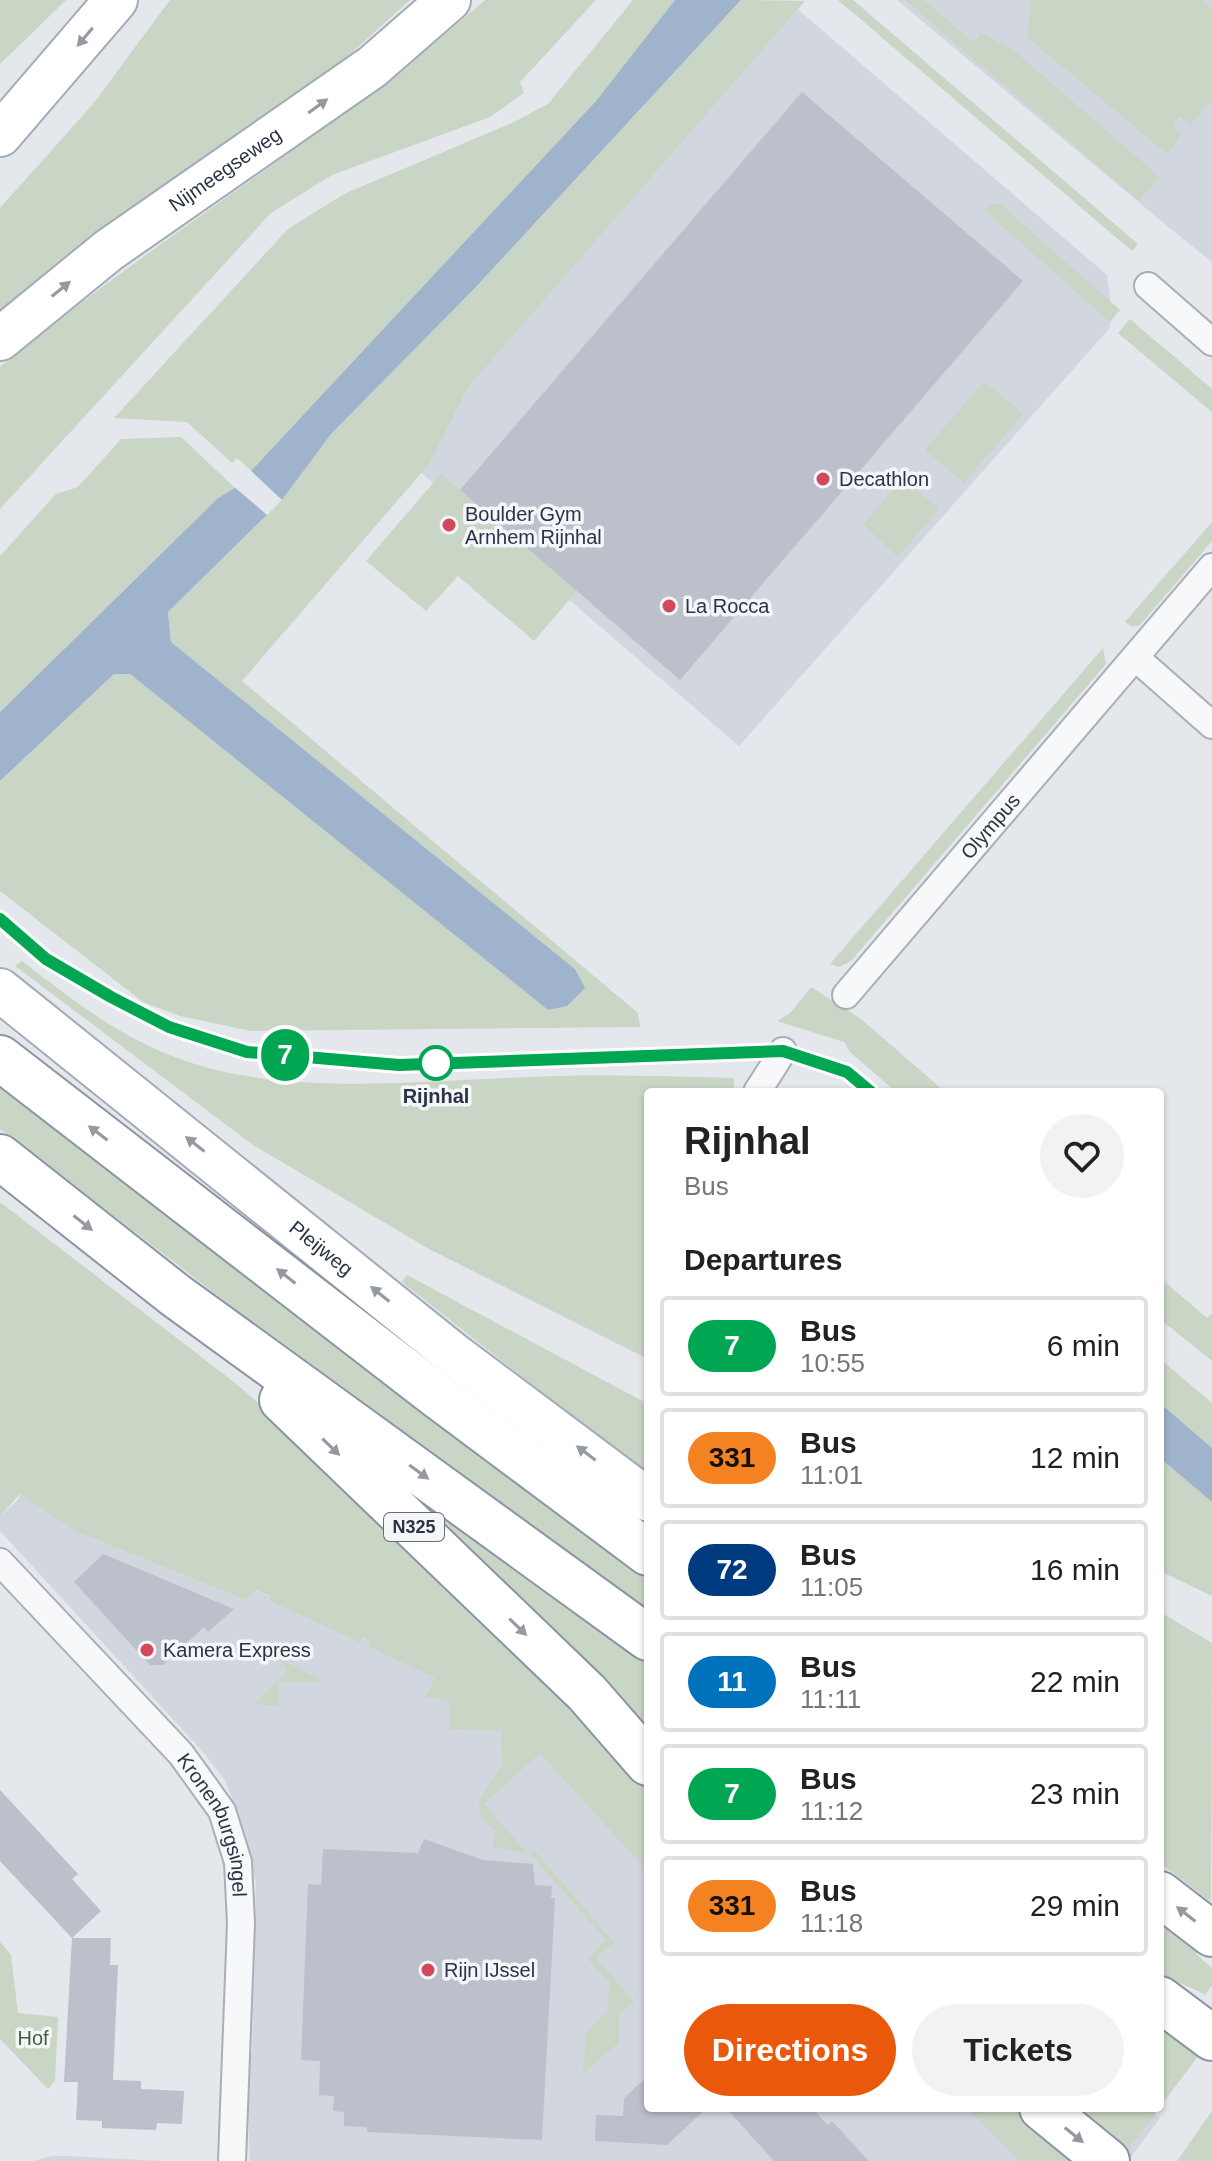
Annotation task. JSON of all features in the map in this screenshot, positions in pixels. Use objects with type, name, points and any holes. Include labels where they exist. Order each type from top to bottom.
[{"type":"highway","points":[[0,1058],[435,1394],[644,1550]]},
{"type":"highway","name":"N325","points":[[0,1157],[175,1295],[644,1635]]},
{"type":"highway","name":"N325","points":[[175,1295],[587,1693],[644,1758]]},
{"type":"highway","points":[[1164,1897],[1212,1934]]},
{"type":"highway","points":[[1047,2112],[1107,2161]]},
{"type":"main road","points":[[0,135],[116,0]]},
{"type":"main road","name":"Nijmeegseweg","points":[[0,339],[109,250],[372,67],[449,0]]},
{"type":"main road","name":"Pleijweg","points":[[0,990],[453,1354],[644,1497]]},
{"type":"street","points":[[1148,286],[1212,342]]},
{"type":"street","name":"Olympus","points":[[846,995],[1212,567]]},
{"type":"street","points":[[1136,658],[1212,725]]},
{"type":"street","points":[[760,1088],[783,1051]]},
{"type":"street","name":"Kronenburgsingel","points":[[0,1562],[181,1754],[222,1811],[238,1862],[241,1923],[232,2161]]},
{"type":"shaded area","points":[[897,0],[1212,0],[1212,262],[1172,230]]},
{"type":"shaded area","points":[[794,6],[1107,275],[1112,313],[1109,329],[739,746],[410,463],[460,381]]},
{"type":"shaded area","points":[[20,1494],[75,1531],[245,1600],[255,1590],[393,1652],[644,1711],[644,2112],[1151,2112],[1160,2118],[1128,2161],[250,2161],[247,2081],[252,2051],[256,1883],[238,1813],[225,1780],[204,1753],[0,1531],[0,1516],[18,1500]]},
{"type":"shaded area","points":[[67,2156],[162,2161],[33,2161]]},
{"type":"green space","points":[[0,0],[66,0],[0,64]]},
{"type":"green space","points":[[170,0],[410,0],[309,91],[0,325],[0,208],[93,104]]},
{"type":"green space","points":[[485,0],[596,0],[520,82],[524,93],[490,117],[332,175],[271,213],[0,509],[0,367],[59,319],[367,96]]},
{"type":"green space","points":[[633,0],[675,0],[598,100],[251,471],[237,458],[232,463],[187,422],[114,418],[288,229],[344,194],[514,122],[548,104]]},
{"type":"green space","points":[[741,0],[805,1],[468,387],[429,464],[242,681],[638,1013],[640,1027],[251,1031],[180,1016],[143,1002],[0,891],[0,781],[114,674],[130,674],[548,1010],[575,969],[171,642],[168,612],[282,500],[331,434],[474,289]]},
{"type":"green space","points":[[838,0],[853,0],[1138,244],[1132,251]]},
{"type":"green space","points":[[905,0],[924,0],[973,42],[981,33],[1013,50],[1160,177],[1139,201]]},
{"type":"green space","points":[[1031,0],[1202,0],[1212,9],[1212,100],[1190,125],[1180,116],[1172,125],[1181,134],[1167,154],[1027,37]]},
{"type":"green space","points":[[989,204],[1000,204],[1120,310],[1110,322],[984,210]]},
{"type":"green space","points":[[1130,319],[1212,389],[1212,412],[1118,333]]},
{"type":"green space","points":[[984,381],[1023,414],[964,483],[925,450]]},
{"type":"green space","points":[[181,437],[235,488],[218,498],[0,712],[0,556],[56,494],[78,487],[121,439]]},
{"type":"green space","name":"Boulder Gym Arnhem Rijnhal","points":[[441,474],[577,591],[534,641],[458,576],[426,611],[366,561]]},
{"type":"green space","points":[[903,478],[939,509],[898,557],[863,524]]},
{"type":"green space","points":[[1212,522],[1212,541],[1140,625],[1132,627],[1125,622]]},
{"type":"green space","points":[[1103,648],[1106,664],[851,961],[839,967],[830,964]]},
{"type":"green space","points":[[22,961],[120,1031],[163,1052],[225,1072],[267,1079],[355,1084],[580,1076],[734,1078],[734,1088],[644,1088],[644,1357],[429,1249],[253,1145],[15,966]]},
{"type":"green space","points":[[811,987],[861,1019],[940,1088],[891,1088],[850,1052],[844,1042],[777,1021],[790,1013]]},
{"type":"green space","points":[[0,1088],[388,1386],[644,1567],[644,1608],[365,1408],[0,1129]]},
{"type":"green space","points":[[0,1202],[239,1386],[331,1467],[644,1778],[644,1868],[540,1753],[484,1804],[527,1853],[492,1847],[496,1831],[481,1819],[479,1801],[502,1765],[501,1731],[449,1729],[449,1700],[425,1698],[435,1678],[368,1646],[370,1642],[363,1638],[361,1643],[269,1600],[270,1596],[256,1590],[245,1600],[75,1531],[20,1494],[0,1516]]},
{"type":"green space","points":[[407,1275],[644,1402],[644,1474],[402,1282]]},
{"type":"green space","points":[[1164,1281],[1207,1318],[1212,1313],[1212,1361],[1164,1322]]},
{"type":"green space","points":[[1164,1362],[1212,1403],[1212,1448],[1164,1406]]},
{"type":"green space","points":[[345,1444],[644,1662],[644,1747]]},
{"type":"green space","points":[[1164,1461],[1212,1502],[1212,1596],[1164,1573]]},
{"type":"green space","points":[[1164,1614],[1212,1643],[1211,1902],[1164,1866]]},
{"type":"green space","points":[[280,1659],[325,1682],[279,1682],[278,1706],[254,1704],[287,1671]]},
{"type":"green space","points":[[534,1850],[614,1942],[596,1958],[634,2002],[619,2014],[619,2042],[583,2074],[586,2034],[607,2011],[610,1983],[588,1959],[606,1940],[530,1854]]},
{"type":"green space","points":[[1164,1923],[1198,1949],[1196,1954],[1212,1968],[1212,1985],[1205,1995],[1164,1975]]},
{"type":"green space","name":"Hof","points":[[0,1942],[11,1955],[18,2013],[58,2017],[55,2081],[48,2089],[0,2039]]},
{"type":"green space","points":[[1164,2024],[1201,2052],[1164,2102]]},
{"type":"green space","points":[[1212,2111],[1212,2161],[1177,2161]]},
{"type":"green space","points":[[971,2112],[1023,2112],[1084,2161],[1020,2161]]},
{"type":"green space","points":[[1076,2112],[1156,2112],[1127,2151]]},
{"type":"water","points":[[675,0],[741,0],[474,289],[331,434],[282,500],[168,612],[171,642],[575,969],[585,988],[567,1006],[548,1010],[130,674],[114,674],[0,781],[0,712],[218,498],[235,488],[597,100]]},
{"type":"water","points":[[1164,1406],[1212,1448],[1212,1502],[1164,1461]]},
{"type":"pier","points":[[248,468],[282,500],[267,515],[232,485]]},
{"type":"building","points":[[802,92],[1023,281],[680,680],[460,490]]},
{"type":"building","points":[[103,1554],[234,1609],[208,1632],[204,1627],[163,1665],[150,1665],[74,1582]]},
{"type":"building","points":[[0,1790],[78,1874],[72,1879],[101,1911],[72,1938],[0,1861]]},
{"type":"building","name":"Rijn IJssel","points":[[424,1839],[483,1860],[533,1864],[535,1885],[552,1886],[551,1898],[555,1898],[542,2140],[367,2132],[367,2127],[344,2126],[344,2112],[333,2111],[334,2096],[319,2095],[320,2061],[301,2060],[308,1884],[321,1885],[323,1849],[418,1853]]},
{"type":"building","points":[[72,1938],[111,1938],[110,1965],[118,1965],[113,2080],[141,2081],[141,2089],[184,2091],[182,2124],[157,2123],[156,2130],[102,2128],[102,2121],[76,2120],[78,2082],[64,2082]]},
{"type":"building","points":[[644,2080],[644,2112],[703,2112],[667,2145],[595,2141],[596,2115],[623,2116],[624,2098]]},
{"type":"building","points":[[730,2112],[816,2112],[828,2125],[832,2121],[869,2161],[774,2161]]},
{"type":"bus line","name":"7","points":[[0,919],[46,959],[111,997],[169,1027],[247,1052],[399,1065],[783,1051],[847,1072],[866,1088]]},
{"type":"place","name":"Decathlon","points":[[823,479]]},
{"type":"place","name":"Boulder Gym Arnhem Rijnhal","points":[[449,525]]},
{"type":"place","name":"La Rocca","points":[[669,606]]},
{"type":"place","name":"Rijnhal","points":[[436,1063]]},
{"type":"place","name":"Kamera Express","points":[[147,1650]]},
{"type":"place","name":"Rijn IJssel","points":[[428,1970]]}]
